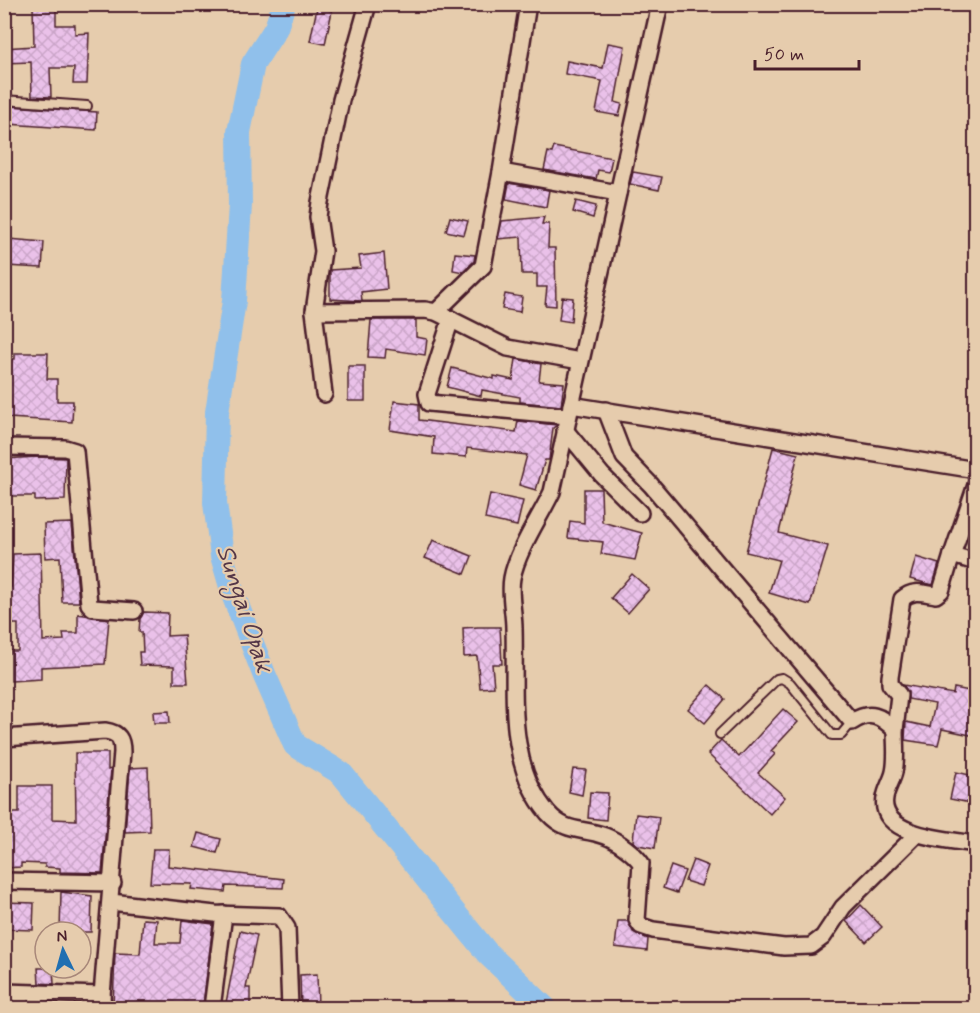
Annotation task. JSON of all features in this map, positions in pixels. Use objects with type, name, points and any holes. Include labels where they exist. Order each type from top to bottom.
[{"type":"street","points":[[324,394],[319,311],[324,251],[318,217],[342,99],[368,4]]},
{"type":"street","points":[[436,312],[483,266],[501,172],[528,4]]},
{"type":"street","points":[[660,4],[552,492],[515,565],[511,581],[514,627],[514,721],[526,777],[548,813],[563,827],[605,836],[641,863],[636,913],[641,926],[653,930],[784,947],[811,946],[823,937],[843,907],[916,835]]},
{"type":"street","points":[[501,172],[618,193]]},
{"type":"street","points":[[319,311],[409,308],[436,312],[508,348],[580,361]]},
{"type":"street","points":[[451,319],[427,394],[429,403],[568,417],[606,410],[975,470]]},
{"type":"street","points":[[606,410],[624,457],[651,485],[852,722],[869,715],[883,718],[895,730]]},
{"type":"street","points":[[568,417],[602,475],[640,513]]},
{"type":"street","points":[[4,447],[65,448],[75,451],[88,604],[93,608],[134,610]]},
{"type":"street","points":[[975,485],[941,591],[936,595],[918,591],[908,593],[902,599],[890,677],[890,684],[899,695],[895,730],[895,769],[885,803],[886,809],[901,828],[916,835],[975,844]]},
{"type":"street","points":[[952,555],[975,562]]},
{"type":"street","points":[[4,726],[5,738],[115,732],[120,737],[122,752],[102,1002],[4,992]]},
{"type":"street","points":[[4,881],[113,883]]},
{"type":"street","points":[[111,902],[224,914],[273,914],[285,920],[288,928],[290,1008]]},
{"type":"street","points":[[212,1008],[224,914]]},
{"type":"street","points":[[21,993],[21,1008]]},
{"type":"lane","points":[[4,100],[87,106]]},
{"type":"lane","points":[[720,734],[777,679],[782,678],[790,683],[832,735],[841,735],[852,722]]},
{"type":"building","points":[[33,7],[56,7],[56,25],[75,25],[75,34],[89,33],[87,84],[73,84],[74,68],[50,68],[51,97],[32,96],[31,62],[4,63],[4,48],[34,46]]},
{"type":"building","points":[[317,8],[332,11],[325,44],[310,41]]},
{"type":"building","points":[[608,43],[625,46],[615,102],[622,104],[619,116],[596,112],[602,81],[565,74],[567,61],[603,68]]},
{"type":"building","points":[[9,106],[97,112],[96,130],[8,124]]},
{"type":"building","points":[[554,147],[612,158],[609,172],[598,170],[596,179],[544,170],[548,152],[552,153]]},
{"type":"building","points":[[633,172],[662,177],[659,190],[630,184]]},
{"type":"building","points":[[509,183],[549,190],[546,207],[506,199]]},
{"type":"building","points":[[576,201],[596,206],[593,218],[573,212]]},
{"type":"building","points":[[450,217],[468,221],[464,235],[446,231]]},
{"type":"building","points":[[544,217],[542,224],[549,224],[548,248],[555,248],[556,306],[545,305],[547,287],[537,287],[537,274],[522,274],[521,237],[498,239],[502,221]]},
{"type":"building","points":[[8,239],[44,242],[42,268],[6,266]]},
{"type":"building","points":[[384,253],[387,289],[361,292],[362,301],[330,299],[330,270],[361,268],[359,256]]},
{"type":"building","points":[[455,253],[475,255],[474,261],[463,272],[453,270]]},
{"type":"building","points":[[505,294],[522,297],[520,312],[502,309]]},
{"type":"building","points":[[562,297],[573,298],[571,322],[559,320]]},
{"type":"building","points":[[371,320],[416,320],[416,337],[427,339],[425,355],[386,349],[385,358],[368,357]]},
{"type":"building","points":[[15,353],[48,353],[47,379],[57,379],[57,401],[73,401],[72,422],[9,418],[10,398],[4,398],[5,378],[10,378],[11,359],[15,359]]},
{"type":"building","points":[[516,359],[541,364],[539,381],[564,383],[561,406],[520,402],[520,397],[482,390],[481,396],[447,387],[452,368],[494,379],[494,376],[513,380]]},
{"type":"building","points":[[348,366],[365,366],[365,401],[348,401]]},
{"type":"building","points":[[394,401],[419,404],[419,420],[516,432],[518,421],[557,425],[553,428],[549,460],[545,460],[536,490],[519,485],[527,455],[467,448],[466,457],[433,454],[434,437],[390,430]]},
{"type":"building","points":[[773,448],[798,454],[779,533],[828,546],[810,605],[769,593],[779,560],[746,552]]},
{"type":"building","points":[[66,458],[65,500],[35,501],[35,496],[4,496],[4,459]]},
{"type":"building","points":[[584,489],[601,489],[602,522],[642,533],[635,560],[601,554],[603,542],[568,538],[570,521],[584,523]]},
{"type":"building","points":[[490,494],[523,501],[517,526],[485,519]]},
{"type":"building","points":[[72,523],[79,602],[62,602],[60,557],[45,558],[44,524]]},
{"type":"building","points":[[433,540],[472,556],[465,574],[425,558]]},
{"type":"building","points":[[41,553],[43,641],[64,640],[63,633],[78,633],[78,614],[109,619],[105,664],[41,667],[41,679],[11,681],[11,651],[18,651],[18,624],[4,624],[4,587],[11,587],[13,554]]},
{"type":"building","points":[[916,557],[939,564],[933,585],[910,579]]},
{"type":"building","points":[[632,574],[649,589],[628,613],[611,598]]},
{"type":"building","points":[[144,612],[168,613],[167,636],[184,635],[188,683],[174,683],[174,666],[140,665],[139,652],[143,652],[142,632],[139,632],[140,619]]},
{"type":"building","points":[[500,627],[502,664],[492,664],[494,687],[480,688],[477,656],[464,657],[463,628]]},
{"type":"building","points":[[709,685],[725,699],[705,723],[688,709]]},
{"type":"building","points":[[903,685],[953,694],[954,688],[975,692],[975,736],[942,729],[938,745],[905,740],[906,722],[930,727],[935,704],[908,699],[908,692]]},
{"type":"building","points":[[783,709],[798,722],[771,751],[775,754],[758,773],[785,797],[770,814],[708,754],[721,740],[739,757]]},
{"type":"building","points":[[169,711],[170,723],[154,723],[153,712]]},
{"type":"building","points":[[75,753],[108,753],[108,770],[111,769],[102,873],[60,872],[60,868],[45,867],[45,864],[21,863],[21,867],[5,868],[6,813],[19,813],[19,786],[52,786],[52,819],[76,820]]},
{"type":"building","points":[[148,767],[150,831],[125,832],[130,768]]},
{"type":"building","points":[[573,769],[586,770],[582,795],[569,792]]},
{"type":"building","points":[[956,772],[975,776],[975,804],[950,799]]},
{"type":"building","points":[[590,792],[608,793],[606,820],[588,818]]},
{"type":"building","points":[[636,814],[659,817],[655,848],[638,845],[633,841]]},
{"type":"building","points":[[198,833],[221,839],[217,853],[194,847]]},
{"type":"building","points":[[153,849],[169,849],[168,866],[284,879],[283,888],[226,886],[225,892],[191,889],[192,884],[150,883]]},
{"type":"building","points":[[693,860],[708,866],[701,886],[685,881]]},
{"type":"building","points":[[671,866],[685,871],[677,893],[663,888]]},
{"type":"building","points":[[61,892],[92,896],[91,920],[60,920]]},
{"type":"building","points":[[4,902],[34,903],[33,930],[4,929]]},
{"type":"building","points":[[861,905],[882,927],[866,942],[846,921]]},
{"type":"building","points":[[143,919],[157,920],[155,943],[180,943],[182,920],[213,924],[203,1005],[182,1004],[181,1008],[113,1008],[115,953],[140,954]]},
{"type":"building","points":[[618,921],[628,921],[633,932],[648,939],[647,951],[615,947]]},
{"type":"building","points":[[240,931],[257,935],[246,988],[250,988],[250,1008],[225,1008]]},
{"type":"building","points":[[317,974],[318,1008],[301,1008],[300,975]]},
{"type":"building","points":[[39,980],[54,980],[54,984],[39,983]]},
{"type":"waterway","name":"Sungai Opak","points":[[284,4],[276,28],[253,64],[239,132],[240,205],[234,301],[217,412],[215,503],[222,556],[234,597],[295,745],[341,773],[488,954],[545,1008]]}]
